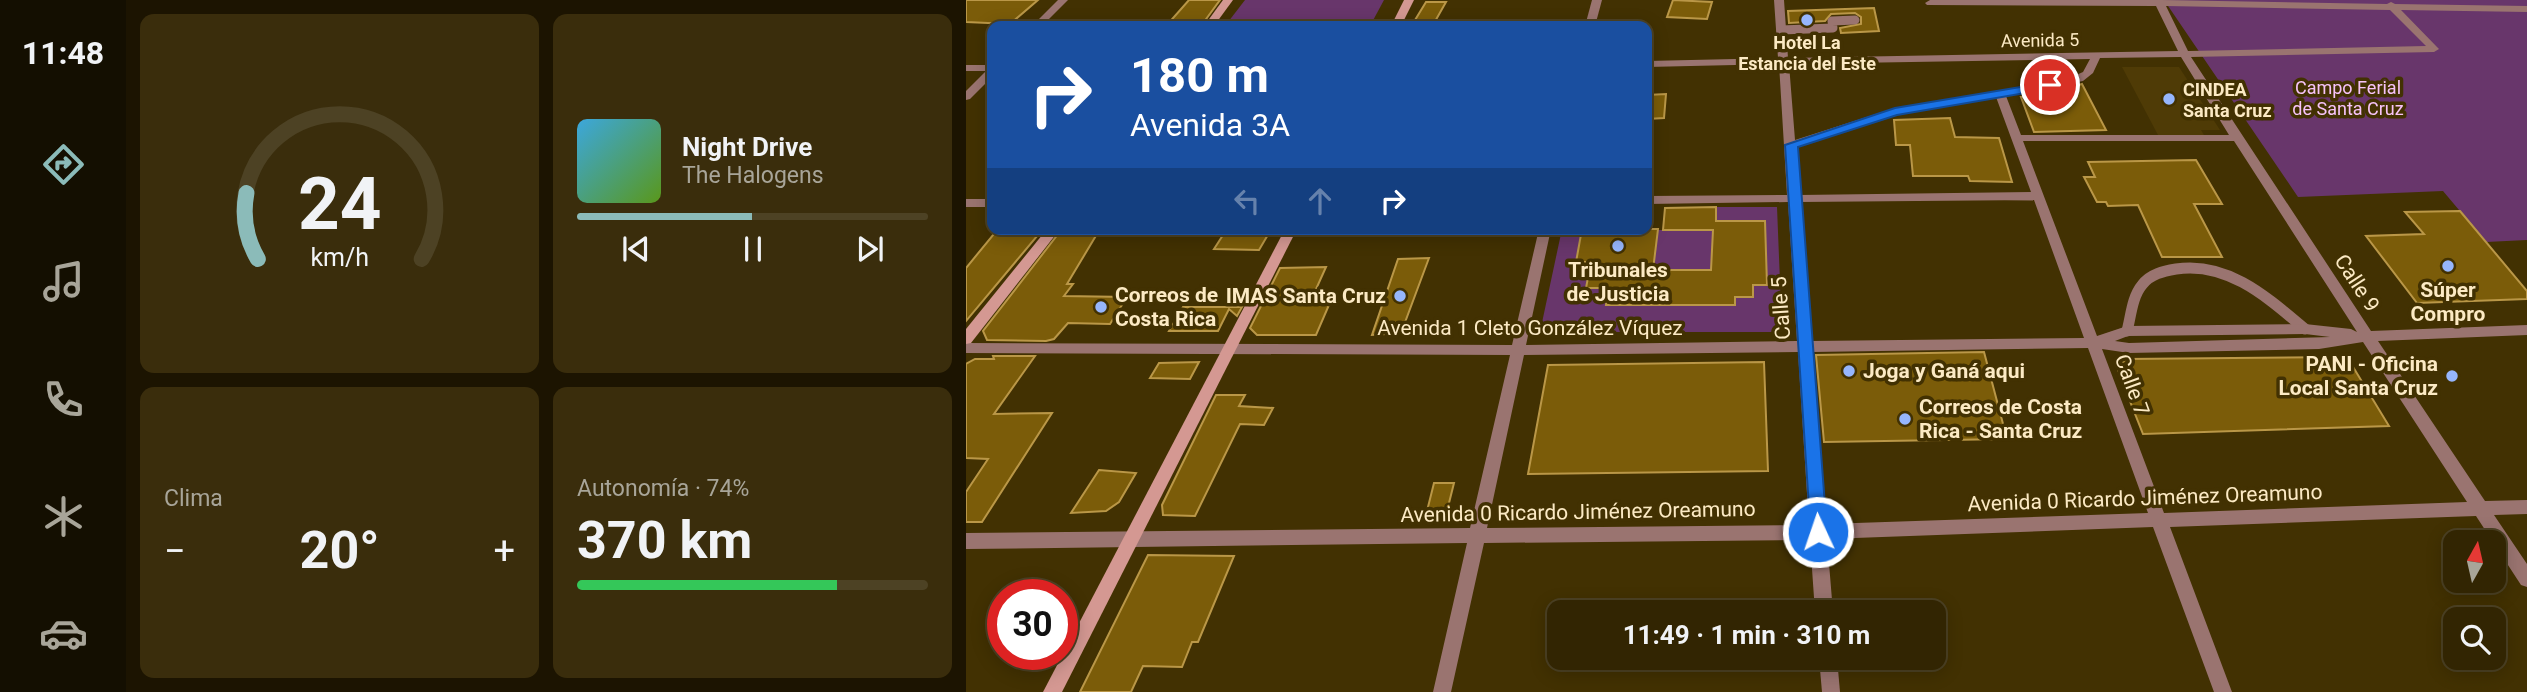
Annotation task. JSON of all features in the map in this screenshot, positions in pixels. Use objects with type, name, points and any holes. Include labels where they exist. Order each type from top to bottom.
[{"type":"street","points":[[1042,21],[1063,0]]},
{"type":"street","points":[[1213,21],[1228,0]]},
{"type":"street","points":[[1398,21],[1409,0]]},
{"type":"street","points":[[1592,21],[1597,0]]},
{"type":"street","name":"Calle 5","points":[[1779,0],[1807,349],[1823,600]]},
{"type":"street","name":"Calle 9","points":[[2159,2],[2185,55],[2237,138],[2527,579]]},
{"type":"street","points":[[1930,3],[2389,4],[2527,9]]},
{"type":"street","name":"Avenida 5","points":[[1652,64],[2434,49],[2389,4]]},
{"type":"street","points":[[1791,145],[1895,111],[2000,94],[2085,76],[2093,69],[2096,56]]},
{"type":"street","points":[[966,68],[987,70]]},
{"type":"street","points":[[966,97],[987,75]]},
{"type":"street","name":"Calle 7","points":[[2000,94],[2223,692]]},
{"type":"street","points":[[2018,138],[2237,138]]},
{"type":"street","points":[[1652,200],[2039,197]]},
{"type":"street","points":[[966,203],[987,203]]},
{"type":"street","points":[[966,339],[1049,235]]},
{"type":"street","points":[[1052,692],[1288,235]]},
{"type":"street","points":[[1442,692],[1544,235]]},
{"type":"street","name":"Avenida 1 Cleto González Víquez","points":[[2094,343],[2127,331],[2305,329],[2366,336]]},
{"type":"street","name":"Avenida 1 Cleto González Víquez","points":[[966,348],[1807,349],[2094,343],[2129,348],[2305,345],[2366,336],[2527,330]]},
{"type":"street","name":"Avenida 0 Ricardo Jiménez Oreamuno","points":[[966,541],[1818,532],[2527,507]]},
{"type":"street","points":[[1829,670],[1831,692]]},
{"type":"lane","points":[[1781,30],[1833,28],[1832,21],[1856,20]]},
{"type":"lane","points":[[2127,331],[2140,287],[2154,274],[2177,268],[2206,268],[2232,276],[2255,287],[2305,329]]},
{"type":"shaded area","name":"CINDEA Santa Cruz","points":[[2122,67],[2179,67],[2220,130],[2201,130],[2204,135],[2158,135]]},
{"type":"green space","points":[[1245,0],[1384,0],[1373,21],[1229,21]]},
{"type":"green space","name":"Campo Ferial de Santa Cruz","points":[[2164,0],[2527,0],[2527,240],[2486,242],[2443,191],[2298,197]]},
{"type":"green space","points":[[1716,207],[1777,207],[1782,332],[1540,332],[1561,235],[1581,235],[1577,262],[1591,262],[1587,288],[1608,288],[1606,305],[1734,305],[1735,297],[1753,297],[1753,285],[1767,285],[1765,222],[1716,221]]},
{"type":"green space","points":[[1657,230],[1713,230],[1711,270],[1653,270]]},
{"type":"building","points":[[966,0],[1038,0],[1014,21],[966,22]]},
{"type":"building","points":[[1189,0],[1220,0],[1205,21],[1170,21]]},
{"type":"building","points":[[1673,0],[1712,2],[1707,19],[1667,17]]},
{"type":"building","points":[[1426,2],[1446,2],[1435,21],[1414,21]]},
{"type":"building","name":"Hotel La Estancia del Este","points":[[1874,8],[1879,31],[1841,33],[1840,28],[1861,24],[1861,17],[1855,13],[1831,14],[1825,21],[1789,23],[1788,11]]},
{"type":"building","points":[[2082,84],[2106,130],[2034,132],[2021,97],[2057,97],[2055,92]]},
{"type":"building","points":[[1666,94],[1664,118],[1652,119],[1652,95]]},
{"type":"building","points":[[1950,118],[1955,137],[1999,138],[2012,182],[1970,181],[1968,176],[1913,176],[1910,145],[1896,145],[1894,120]]},
{"type":"building","points":[[2196,160],[2222,204],[2194,204],[2222,257],[2162,257],[2138,205],[2108,206],[2106,202],[2097,202],[2084,177],[2095,177],[2088,162]]},
{"type":"building","name":"Tribunales de Justicia","points":[[1716,207],[1716,221],[1765,221],[1767,285],[1753,285],[1753,297],[1735,297],[1735,305],[1606,305],[1608,288],[1586,288],[1591,262],[1576,262],[1581,235],[1652,235],[1652,229],[1658,229],[1653,270],[1711,270],[1713,230],[1663,230],[1665,208]]},
{"type":"building","name":"Súper Compro","points":[[2460,211],[2527,291],[2527,299],[2417,303],[2366,236],[2424,234],[2405,212]]},
{"type":"building","points":[[993,235],[1038,235],[966,321],[966,268]]},
{"type":"building","points":[[1057,235],[1096,235],[1067,284],[1073,284],[1064,296],[1127,297],[1110,324],[1068,323],[1054,339],[1046,341],[987,340],[983,331]]},
{"type":"building","points":[[1223,235],[1268,235],[1259,250],[1214,249]]},
{"type":"building","name":"IMAS Santa Cruz","points":[[1429,258],[1401,333],[1372,335],[1398,259]]},
{"type":"building","points":[[1326,267],[1312,298],[1332,298],[1316,335],[1257,335],[1250,328],[1280,268]]},
{"type":"building","points":[[1183,307],[1242,307],[1237,316],[1229,309],[1218,331],[1169,331]]},
{"type":"building","points":[[1984,352],[2007,439],[1824,442],[1816,355]]},
{"type":"building","points":[[993,356],[1035,356],[994,414],[1052,413],[982,522],[966,522],[966,492],[988,459],[966,458],[966,364],[975,359],[994,359]]},
{"type":"building","points":[[2347,357],[2389,426],[2143,434],[2118,371],[2125,359]]},
{"type":"building","points":[[1199,362],[1190,379],[1150,378],[1159,363]]},
{"type":"building","points":[[1764,362],[1768,471],[1528,474],[1548,365]]},
{"type":"building","points":[[1216,395],[1245,395],[1239,406],[1273,408],[1264,425],[1240,424],[1195,516],[1163,515],[1162,505]]},
{"type":"building","points":[[1099,470],[1136,473],[1119,502],[1106,511],[1071,513]]},
{"type":"building","points":[[1434,483],[1454,483],[1447,511],[1427,511]]},
{"type":"building","points":[[1148,555],[1234,556],[1198,642],[1192,642],[1182,667],[1143,666],[1131,692],[1080,692]]},
{"type":"place","name":"Hotel La Estancia del Este","points":[[1807,20]]},
{"type":"place","name":"CINDEA Santa Cruz","points":[[2169,99]]},
{"type":"place","name":"Tribunales de Justicia","points":[[1618,246]]},
{"type":"place","name":"Súper Compro","points":[[2448,266]]},
{"type":"place","name":"IMAS Santa Cruz","points":[[1400,296]]},
{"type":"place","name":"Correos de Costa Rica","points":[[1101,307]]},
{"type":"place","name":"Joga y Ganá aqui","points":[[1849,371]]},
{"type":"place","name":"PANI - Oficina Local Santa Cruz","points":[[2452,376]]},
{"type":"place","name":"Correos de Costa Rica - Santa Cruz","points":[[1905,419]]},
{"type":"route","points":[[1818,532],[1791,145],[1895,111],[2050,85]]}]
